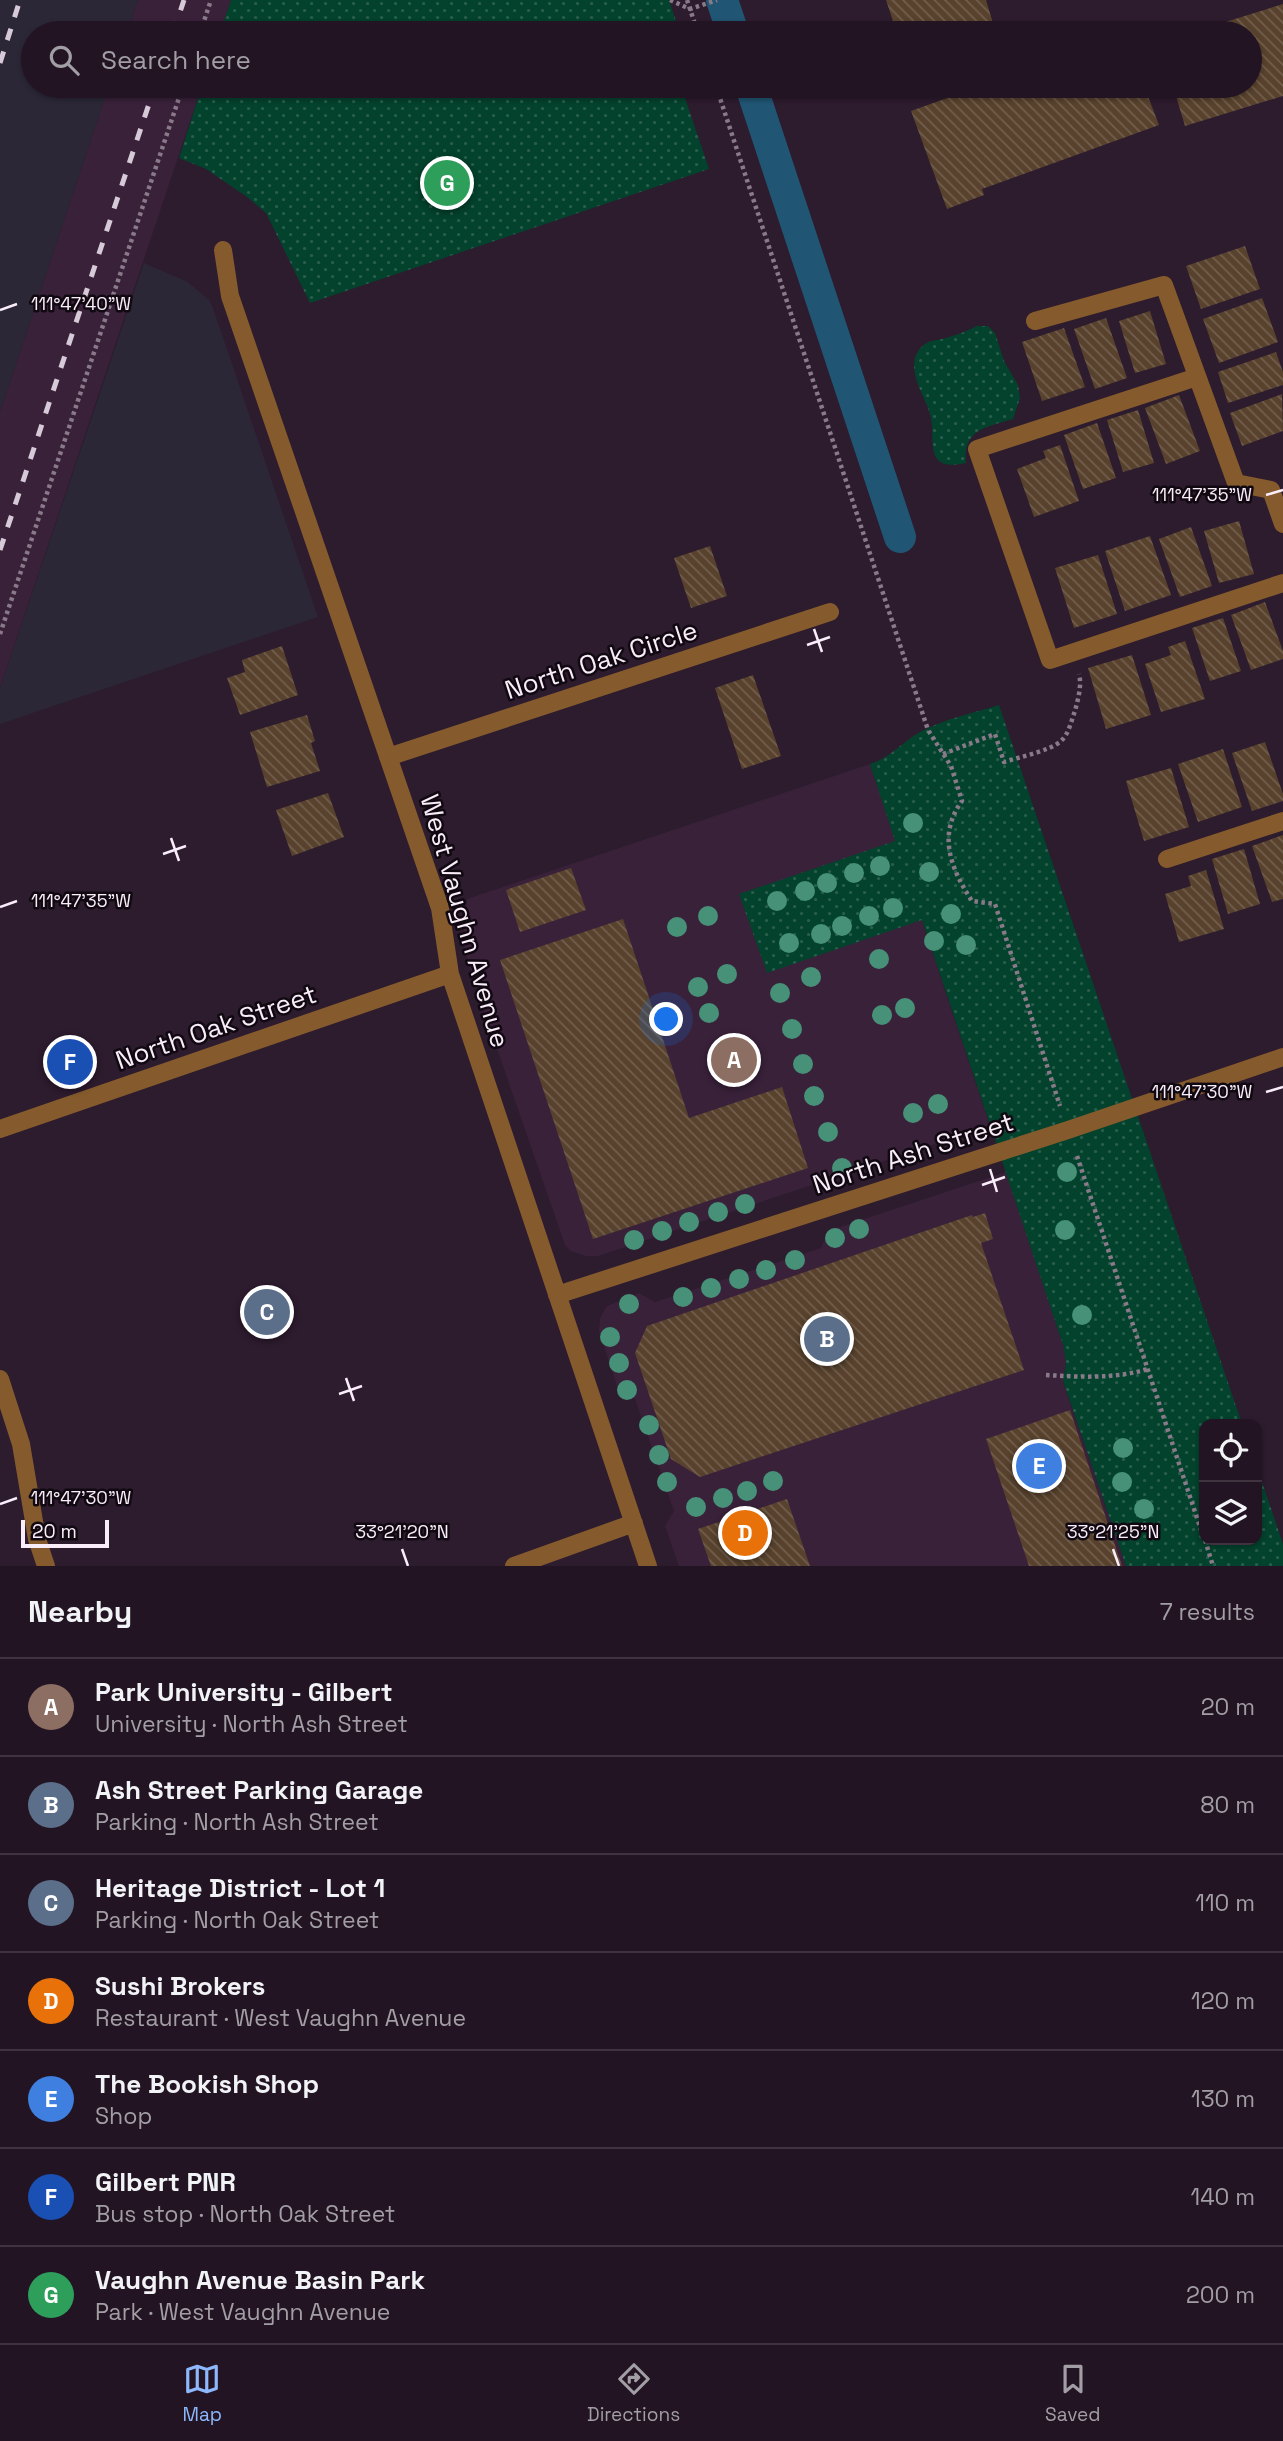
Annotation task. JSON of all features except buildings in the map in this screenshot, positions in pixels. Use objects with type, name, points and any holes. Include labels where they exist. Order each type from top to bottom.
[{"type":"street","name":"West Vaughn Avenue","points":[[223,250],[230,296],[440,908],[450,974],[648,1566]]},
{"type":"street","points":[[1035,321],[1164,285],[1236,483],[1277,488],[1283,524]]},
{"type":"street","points":[[1197,377],[977,449],[1050,660],[1283,583]]},
{"type":"street","name":"North Oak Circle","points":[[388,757],[830,612]]},
{"type":"street","points":[[1167,859],[1283,821]]},
{"type":"street","name":"North Oak Street","points":[[0,1129],[450,974]]},
{"type":"street","name":"North Ash Street","points":[[557,1295],[1056,1134],[1283,1057]]},
{"type":"street","points":[[0,1379],[21,1444],[37,1539],[46,1566]]},
{"type":"street","points":[[514,1566],[634,1524]]},
{"type":"path","points":[[204,21],[211,0]]},
{"type":"path","points":[[670,0],[690,9],[717,0]]},
{"type":"path","points":[[687,0],[694,21]]},
{"type":"path","points":[[0,634],[179,98]]},
{"type":"path","points":[[720,98],[928,730],[951,766],[962,801],[954,811],[947,837],[950,859],[957,879],[972,901],[995,904],[1060,1106]]},
{"type":"path","points":[[943,754],[995,734],[1004,762],[1052,746],[1061,740],[1069,728],[1081,681],[1074,653]]},
{"type":"path","points":[[1077,1156],[1199,1524]]},
{"type":"path","points":[[1046,1375],[1091,1378],[1131,1374],[1148,1369]]},
{"type":"path","points":[[1206,1545],[1213,1566]]},
{"type":"shaded area","points":[[0,0],[138,0],[131,21],[21,21],[21,98],[105,98],[0,412]]},
{"type":"shaded area","points":[[138,0],[231,0],[224,21],[131,21]]},
{"type":"shaded area","points":[[105,98],[198,98],[0,688],[0,412]]},
{"type":"shaded area","points":[[144,263],[188,282],[209,300],[213,308],[318,617],[0,724],[0,688]]},
{"type":"shaded area","points":[[870,764],[990,1126],[598,1256],[586,1256],[571,1251],[565,1245],[478,994],[463,943],[467,899]]},
{"type":"shaded area","points":[[1006,1172],[1063,1345],[1066,1362],[1063,1382],[1126,1566],[679,1566],[665,1526],[674,1511],[635,1399],[618,1389],[599,1331],[600,1318],[607,1306],[639,1293],[655,1302],[821,1248],[828,1231]]},
{"type":"green space","points":[[231,0],[669,0],[676,21],[224,21]]},
{"type":"green space","points":[[198,98],[685,98],[709,169],[310,303],[266,213],[206,169],[179,158]]},
{"type":"green space","points":[[977,326],[988,326],[995,333],[1004,361],[1018,385],[1020,398],[1013,419],[986,427],[973,436],[968,443],[966,463],[942,463],[934,451],[932,423],[916,379],[915,360],[918,352],[927,343]]},
{"type":"green space","points":[[999,705],[1240,1419],[1199,1419],[1199,1545],[1262,1545],[1262,1482],[1283,1544],[1283,1566],[1126,1566],[1063,1381],[1066,1363],[1063,1345],[922,920],[767,973],[739,894],[895,841],[870,764],[884,758],[929,727]]},
{"type":"waterway","points":[[722,0],[729,21]]},
{"type":"waterway","points":[[755,98],[900,537]]},
{"type":"railway","points":[[0,63],[20,0]]},
{"type":"railway","points":[[177,21],[184,0]]},
{"type":"railway","points":[[0,550],[151,98]]},
{"type":"place","name":"Vaughn Avenue Basin Park","points":[[447,183]]},
{"type":"place","name":"Park University - Gilbert","points":[[734,1060]]},
{"type":"place","name":"Gilbert PNR","points":[[70,1062]]},
{"type":"place","name":"Heritage District - Lot 1","points":[[267,1312]]},
{"type":"place","name":"Ash Street Parking Garage","points":[[827,1339]]},
{"type":"place","name":"The Bookish Shop","points":[[1039,1466]]},
{"type":"place","name":"Sushi Brokers","points":[[745,1533]]}]
